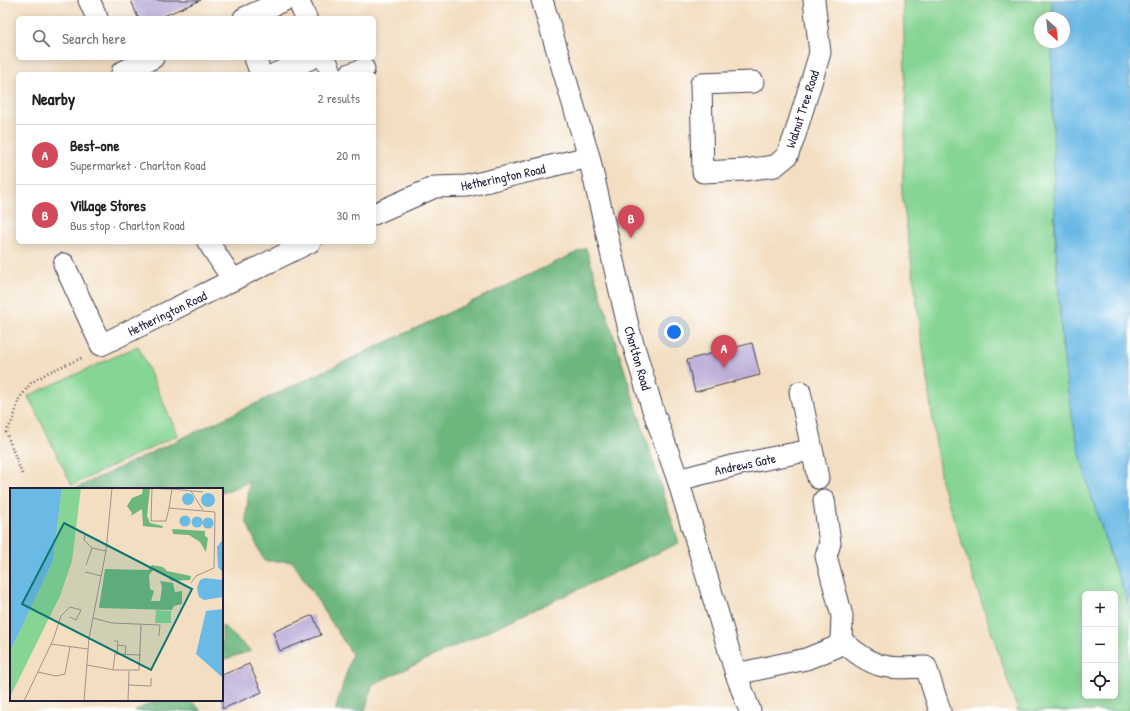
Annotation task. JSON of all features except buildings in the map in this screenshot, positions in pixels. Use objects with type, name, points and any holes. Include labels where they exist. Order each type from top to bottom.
[{"type":"street","points":[[89,0],[96,16]]},
{"type":"street","points":[[249,16],[285,0]]},
{"type":"street","points":[[298,0],[305,16]]},
{"type":"street","name":"Charlton Road","points":[[542,0],[589,157],[629,330],[652,408],[678,480],[736,674],[750,711]]},
{"type":"street","name":"Walnut Tree Road","points":[[753,82],[701,84],[703,172],[744,170],[775,166],[787,156],[820,53],[814,0]]},
{"type":"street","points":[[120,68],[146,60]]},
{"type":"street","points":[[256,60],[261,72]]},
{"type":"street","points":[[280,72],[307,60]]},
{"type":"street","points":[[326,60],[331,72]]},
{"type":"street","name":"Hetherington Road","points":[[376,213],[435,187],[467,186],[589,157]]},
{"type":"street","points":[[209,244],[233,280]]},
{"type":"street","name":"Hetherington Road","points":[[100,345],[306,244]]},
{"type":"street","points":[[64,264],[100,345]]},
{"type":"street","points":[[800,392],[818,478]]},
{"type":"street","name":"Andrews Gate","points":[[678,480],[736,465],[811,450]]},
{"type":"street","points":[[736,674],[806,659],[836,647],[841,640],[842,616],[826,556],[830,543],[824,500]]},
{"type":"street","points":[[841,640],[857,654],[881,667],[894,669],[926,667],[940,711]]},
{"type":"path","points":[[22,474],[6,432],[13,420],[19,399],[31,383],[49,372],[81,359],[100,345]]},
{"type":"green space","points":[[903,0],[1052,0],[1052,12],[1034,12],[1034,48],[1052,48],[1055,237],[1062,344],[1071,410],[1087,482],[1110,555],[1130,607],[1130,711],[1018,711],[941,481],[902,193],[906,111]]},
{"type":"green space","points":[[586,248],[679,543],[373,684],[365,711],[335,711],[352,654],[292,561],[264,561],[246,521],[249,482],[223,493],[223,488],[76,488]]},
{"type":"green space","points":[[138,346],[178,435],[72,485],[28,396]]},
{"type":"green space","points":[[223,626],[251,651],[223,660]]},
{"type":"green space","points":[[154,701],[192,701],[201,711],[135,711]]},
{"type":"water","points":[[1052,0],[1130,0],[1130,607],[1112,559],[1088,485],[1076,435],[1066,381],[1056,230],[1052,48],[1070,48],[1070,12],[1052,12]]},
{"type":"place","name":"Village Stores","points":[[631,238]]},
{"type":"place","name":"Best-one","points":[[724,368]]}]
